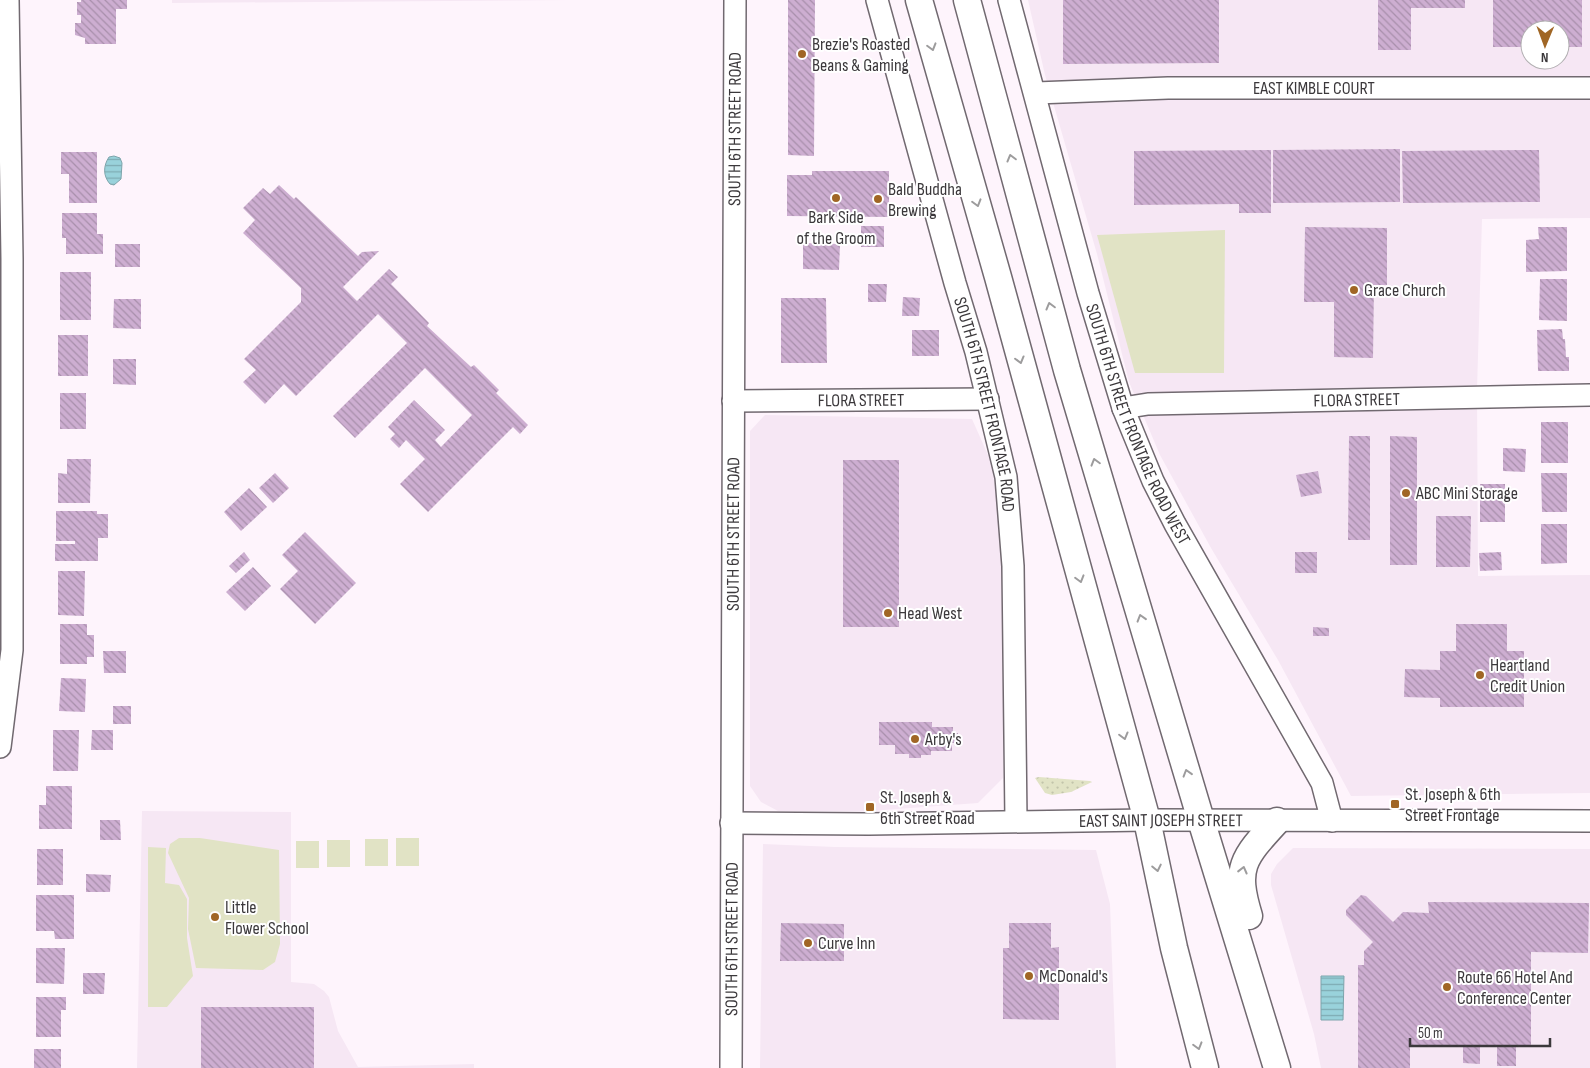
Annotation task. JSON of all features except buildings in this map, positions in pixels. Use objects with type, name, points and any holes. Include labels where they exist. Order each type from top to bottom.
[{"type":"main road","points":[[919,0],[998,277],[1147,820],[1174,948],[1205,1068]]},
{"type":"main road","points":[[967,0],[1067,370],[1277,1068]]},
{"type":"main road","points":[[1277,822],[1259,840],[1244,862],[1241,890],[1294,1068]]},
{"type":"main road","points":[[1174,948],[1178,1038],[1187,1068]]},
{"type":"street","points":[[0,747],[6,650],[12,259],[8,0]]},
{"type":"street","name":"SOUTH 6TH STREET ROAD","points":[[730,1068],[735,0]]},
{"type":"street","name":"SOUTH 6TH STREET FRONTAGE ROAD","points":[[877,0],[988,399],[1006,477],[1010,517],[1016,821]]},
{"type":"street","name":"SOUTH 6TH STREET FRONTAGE ROAD WEST","points":[[1009,0],[1036,93],[1088,293],[1122,408],[1153,481],[1175,524],[1322,783],[1332,821]]},
{"type":"street","name":"EAST KIMBLE COURT","points":[[1036,93],[1168,88],[1590,88]]},
{"type":"street","name":"FLORA STREET","points":[[1122,408],[1148,404],[1590,395]]},
{"type":"street","name":"FLORA STREET","points":[[733,401],[988,399]]},
{"type":"street","name":"EAST SAINT JOSEPH STREET","points":[[731,823],[869,824],[1147,820],[1277,822],[1590,821]]},
{"type":"shaded area","points":[[172,0],[569,0],[172,3]]},
{"type":"shaded area","points":[[1028,0],[1590,0],[1590,218],[1482,219],[1477,390],[1478,576],[1590,575],[1590,793],[1351,796],[1278,660],[1211,548],[1160,455],[1129,382],[1097,254],[1045,75]]},
{"type":"shaded area","points":[[765,415],[972,419],[992,464],[1001,537],[1003,624],[1003,778],[978,803],[870,811],[778,811],[761,802],[750,786],[750,431]]},
{"type":"shaded area","name":"Little Flower School","points":[[142,811],[291,812],[291,982],[314,984],[329,997],[338,1031],[358,1067],[474,1064],[474,1068],[137,1068]]},
{"type":"shaded area","points":[[763,844],[835,847],[1096,850],[1110,904],[1116,1068],[760,1068]]},
{"type":"shaded area","points":[[1293,848],[1590,849],[1590,1068],[1321,1068],[1314,1034],[1271,885],[1271,874],[1277,864]]},
{"type":"green space","points":[[1225,230],[1224,373],[1135,373],[1097,235]]},
{"type":"green space","points":[[1035,778],[1092,782],[1071,792],[1052,795],[1045,793]]},
{"type":"green space","points":[[179,838],[200,838],[279,850],[280,944],[275,962],[263,970],[196,968],[188,929],[189,898],[168,853],[170,844]]},
{"type":"green space","points":[[396,838],[419,838],[419,866],[396,866]]},
{"type":"green space","points":[[365,839],[388,839],[388,866],[365,866]]},
{"type":"green space","points":[[327,840],[350,840],[350,867],[327,867]]},
{"type":"green space","points":[[296,841],[319,841],[319,868],[296,868]]},
{"type":"green space","points":[[148,847],[166,848],[165,883],[179,885],[187,899],[187,938],[193,976],[167,1007],[148,1007]]},
{"type":"water","points":[[109,157],[120,158],[122,163],[121,179],[114,185],[110,184],[106,178],[105,171]]},
{"type":"water","points":[[1321,976],[1344,976],[1343,1020],[1321,1020]]},
{"type":"place","name":"Brezie's Roasted Beans & Gaming","points":[[802,54]]},
{"type":"place","name":"Bark Side of the Groom","points":[[836,198]]},
{"type":"place","name":"Bald Buddha Brewing","points":[[878,199]]},
{"type":"place","name":"Grace Church","points":[[1354,290]]},
{"type":"place","name":"ABC Mini Storage","points":[[1406,493]]},
{"type":"place","name":"Head West","points":[[888,613]]},
{"type":"place","name":"Heartland Credit Union","points":[[1480,675]]},
{"type":"place","name":"Arby's","points":[[915,739]]},
{"type":"place","name":"St. Joseph & 6th Street Frontage","points":[[1395,804]]},
{"type":"place","name":"St. Joseph & 6th Street Road","points":[[870,807]]},
{"type":"place","name":"Little Flower School","points":[[215,917]]},
{"type":"place","name":"Curve Inn","points":[[808,943]]},
{"type":"place","name":"McDonald's","points":[[1029,976]]},
{"type":"place","name":"Route 66 Hotel And Conference Center","points":[[1447,987]]}]
